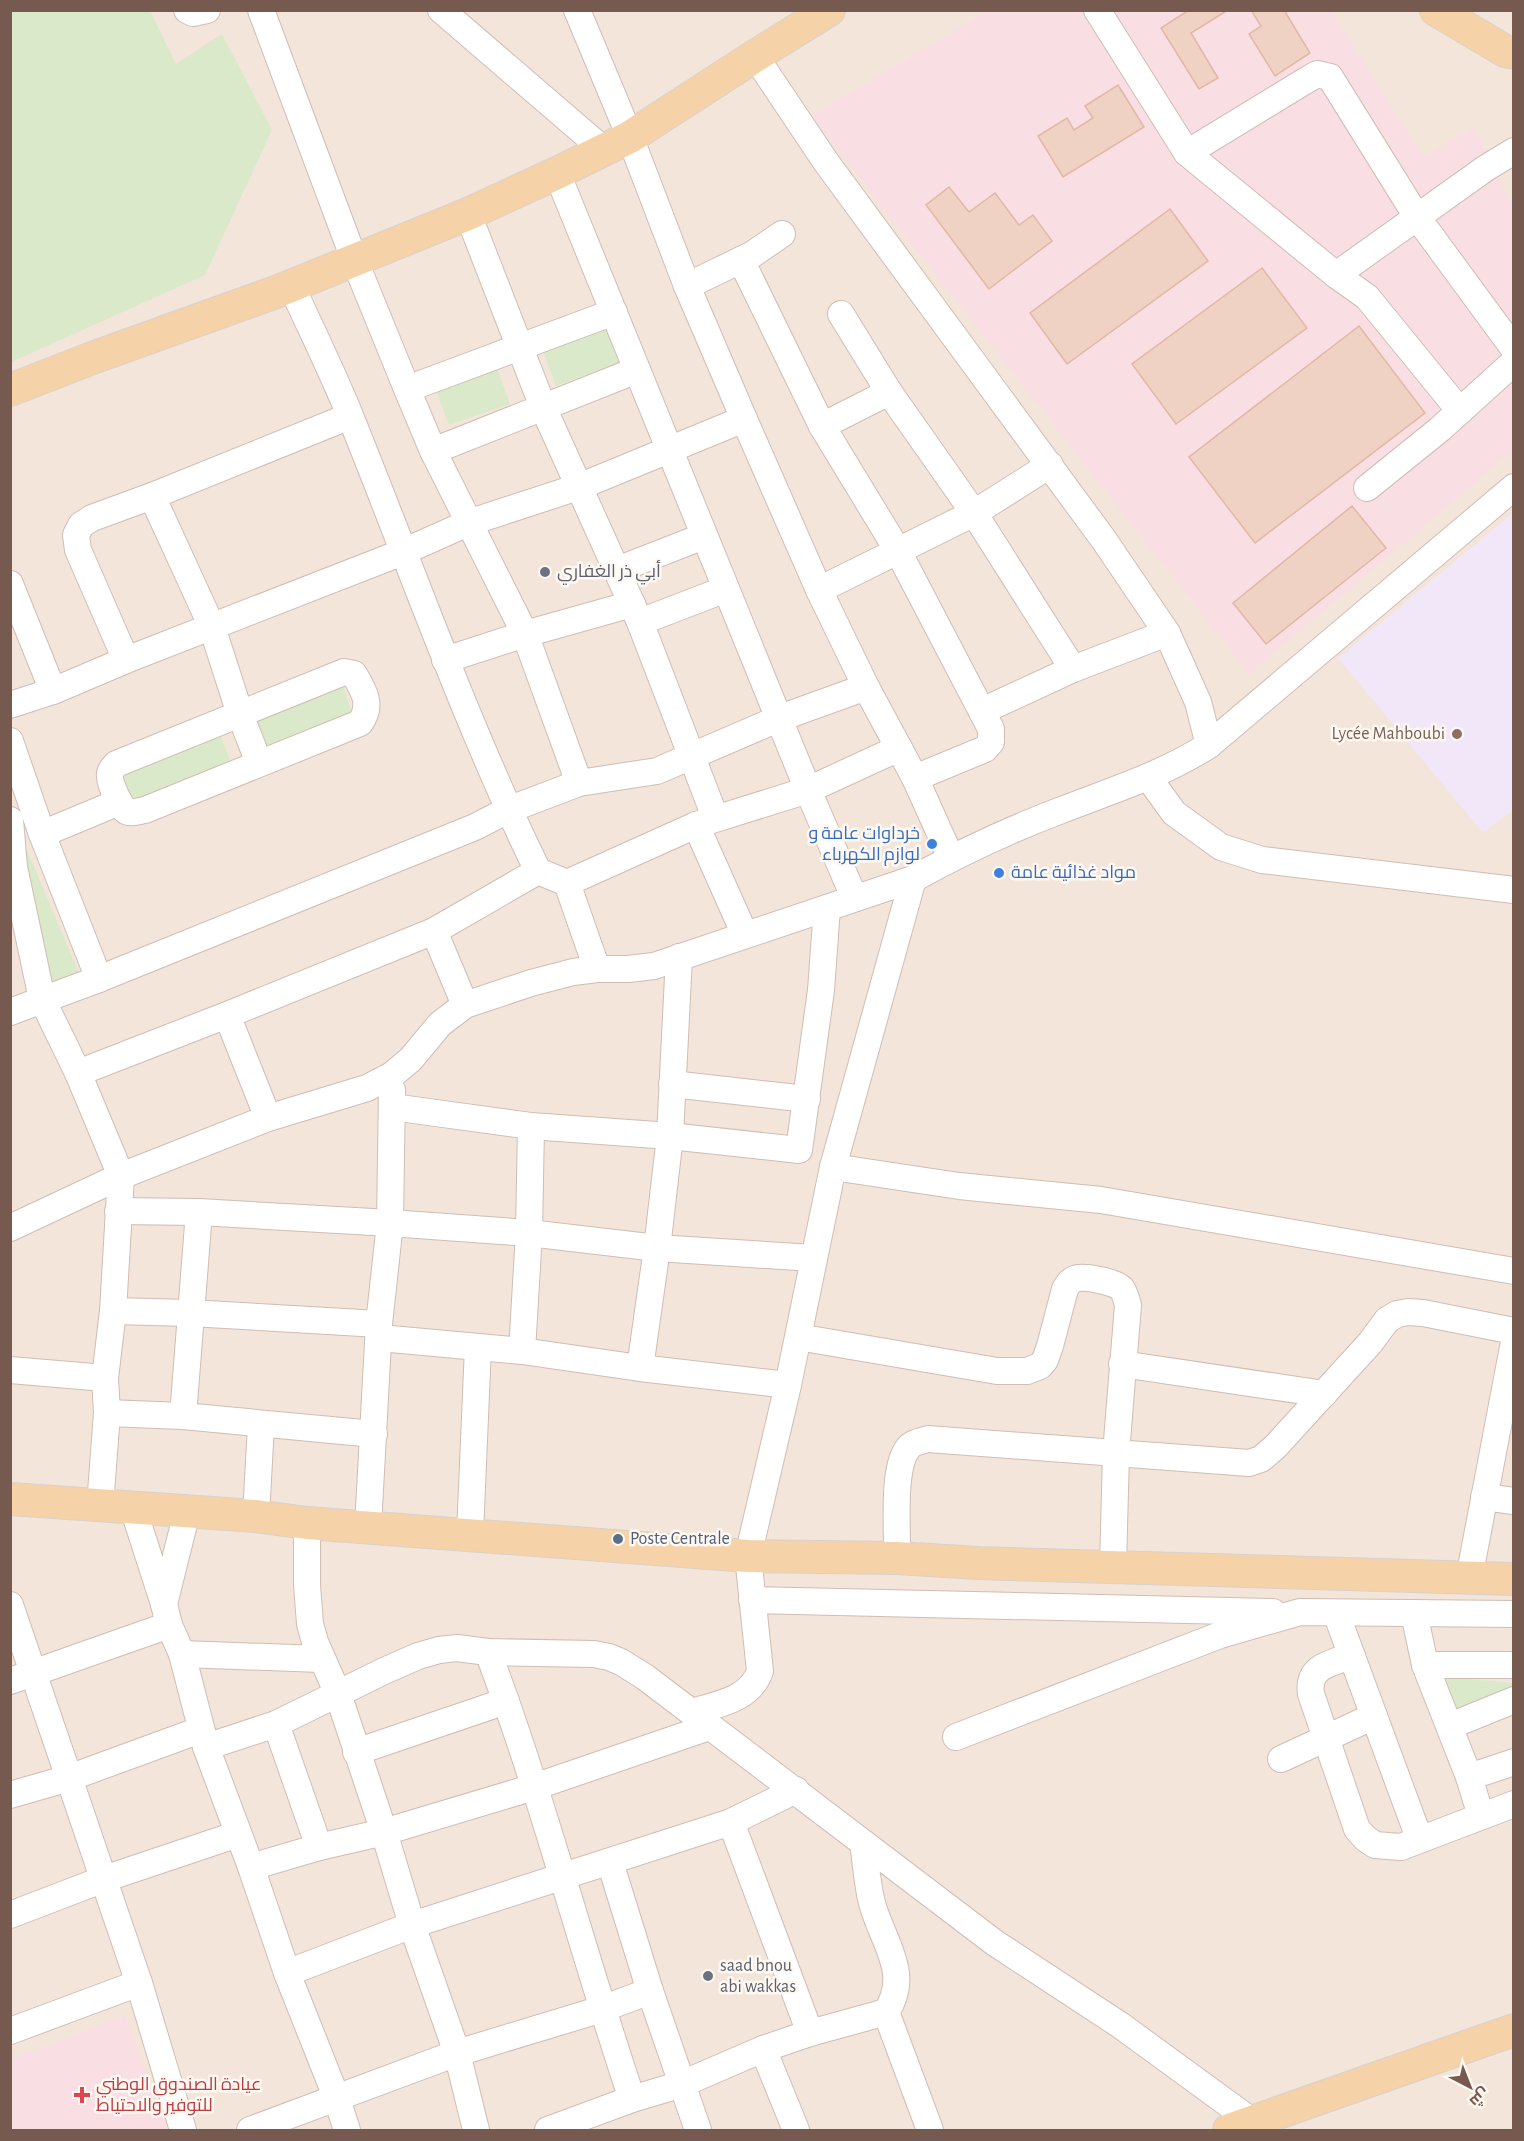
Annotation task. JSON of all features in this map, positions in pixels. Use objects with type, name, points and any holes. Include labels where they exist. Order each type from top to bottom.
[{"type":"main road","points":[[10,390],[276,292],[468,214],[557,173],[617,144],[829,10]]},
{"type":"main road","points":[[1436,10],[1511,55]]},
{"type":"main road","points":[[10,1499],[256,1516],[368,1527],[748,1556],[897,1558],[978,1563],[1514,1579]]},
{"type":"main road","points":[[1241,2126],[1514,2030]]},
{"type":"street","points":[[187,10],[193,13],[207,10]]},
{"type":"street","points":[[261,10],[354,259],[407,389],[433,451],[525,634],[579,783]]},
{"type":"street","points":[[441,10],[617,144]]},
{"type":"street","points":[[577,10],[617,144],[687,286],[819,590],[866,687],[915,778],[951,858]]},
{"type":"street","points":[[1097,10],[1187,153],[1336,275],[1367,297],[1460,411]]},
{"type":"street","points":[[755,56],[826,162],[1050,465],[1167,633],[1198,702],[1209,745]]},
{"type":"street","points":[[1187,153],[1305,81],[1317,75],[1330,77],[1417,217],[1514,349]]},
{"type":"street","points":[[1336,275],[1486,168],[1514,152]]},
{"type":"street","points":[[557,173],[808,790],[854,897]]},
{"type":"street","points":[[468,214],[543,407],[581,486],[636,613],[691,757],[705,821],[745,935]]},
{"type":"street","points":[[687,286],[753,254],[782,234]]},
{"type":"street","points":[[741,260],[822,426],[898,551],[982,711],[993,738],[989,746],[915,778]]},
{"type":"street","points":[[291,285],[350,416],[508,810],[538,871],[567,883],[705,821],[808,790],[899,748]]},
{"type":"street","points":[[407,389],[614,312]]},
{"type":"street","points":[[841,314],[890,392],[974,513],[1073,669]]},
{"type":"street","points":[[1367,488],[1460,411],[1514,362]]},
{"type":"street","points":[[433,451],[637,370]]},
{"type":"street","points":[[822,426],[890,392]]},
{"type":"street","points":[[126,660],[78,550],[76,535],[81,525],[92,518],[350,416]]},
{"type":"street","points":[[10,705],[53,691],[126,660],[403,552],[468,523],[581,486],[744,419]]},
{"type":"street","points":[[819,590],[974,513],[1050,465]]},
{"type":"street","points":[[10,1228],[121,1176],[268,1118],[367,1088],[392,1075],[411,1059],[440,1024],[465,1005],[531,982],[573,972],[654,966],[913,879],[951,858],[1048,815],[1185,761],[1209,745],[1514,487]]},
{"type":"street","points":[[152,496],[212,627],[240,714],[259,763]]},
{"type":"street","points":[[617,570],[704,536]]},
{"type":"street","points":[[10,584],[53,691]]},
{"type":"street","points":[[446,660],[525,634],[636,613],[726,590]]},
{"type":"street","points":[[982,711],[1073,669],[1167,633]]},
{"type":"street","points":[[344,672],[354,674],[368,705],[367,714],[360,723],[259,763],[144,810],[129,812],[123,809],[119,802],[110,777],[116,764],[344,672]]},
{"type":"street","points":[[10,1012],[99,979],[475,827],[508,810],[579,783],[657,771],[780,718],[866,687]]},
{"type":"street","points":[[10,741],[42,834],[99,979]]},
{"type":"street","points":[[1148,777],[1174,813],[1221,847],[1262,860],[1514,890]]},
{"type":"street","points":[[32,802],[10,820],[12,867],[42,999],[78,1073],[121,1176],[113,1311],[105,1378],[107,1413],[100,1506]]},
{"type":"street","points":[[42,834],[119,802]]},
{"type":"street","points":[[78,1073],[434,931],[538,871]]},
{"type":"street","points":[[251,1867],[319,1847],[384,1832],[534,1787],[700,1720],[738,1698],[757,1681],[760,1671],[748,1556],[788,1385],[835,1160],[913,879]]},
{"type":"street","points":[[567,883],[597,969]]},
{"type":"street","points":[[799,1150],[821,990],[827,908]]},
{"type":"street","points":[[434,931],[465,1005]]},
{"type":"street","points":[[640,1368],[670,1136],[679,957]]},
{"type":"street","points":[[227,1015],[268,1118]]},
{"type":"street","points":[[368,1527],[379,1331],[390,1223],[392,1075]]},
{"type":"street","points":[[672,1084],[807,1100]]},
{"type":"street","points":[[392,1107],[531,1126],[670,1136],[799,1150],[835,1160],[958,1186],[1101,1200],[1514,1271]]},
{"type":"street","points":[[522,1351],[529,1233],[531,1126]]},
{"type":"street","points":[[118,1211],[199,1212],[390,1223],[529,1233],[657,1248],[813,1258]]},
{"type":"street","points":[[183,1416],[199,1212]]},
{"type":"street","points":[[798,1337],[997,1371],[1027,1371],[1035,1369],[1045,1360],[1065,1289],[1076,1278],[1083,1277],[1115,1284],[1124,1292],[1128,1305],[1116,1454],[1113,1567]]},
{"type":"street","points":[[113,1311],[190,1313],[379,1331],[478,1347],[788,1385]]},
{"type":"street","points":[[897,1558],[897,1483],[902,1458],[911,1445],[928,1439],[1249,1462],[1261,1459],[1275,1447],[1370,1343],[1387,1320],[1397,1314],[1423,1313],[1514,1331]]},
{"type":"street","points":[[1469,1578],[1484,1497],[1505,1422],[1514,1342]]},
{"type":"street","points":[[470,1534],[478,1347]]},
{"type":"street","points":[[1122,1364],[1324,1394]]},
{"type":"street","points":[[10,1370],[105,1378]]},
{"type":"street","points":[[107,1413],[183,1416],[374,1434]]},
{"type":"street","points":[[256,1516],[261,1425]]},
{"type":"street","points":[[1484,1497],[1514,1501]]},
{"type":"street","points":[[133,1508],[167,1615],[182,1654],[203,1739],[251,1867],[287,1973],[337,2099],[346,2130]]},
{"type":"street","points":[[167,1615],[187,1512]]},
{"type":"street","points":[[307,1522],[307,1585],[310,1624],[321,1659],[338,1694],[412,1925],[457,2053],[476,2130]]},
{"type":"street","points":[[752,1600],[1336,1613],[1514,1614]]},
{"type":"street","points":[[10,1605],[22,1678],[69,1778],[139,1983],[183,2130]]},
{"type":"street","points":[[956,1737],[1220,1635],[1300,1612]]},
{"type":"street","points":[[1336,1613],[1419,1838]]},
{"type":"street","points":[[1414,1613],[1425,1665],[1469,1777],[1481,1816]]},
{"type":"street","points":[[22,1678],[167,1615]]},
{"type":"street","points":[[10,1795],[203,1739],[276,1724],[384,1671],[418,1656],[440,1650],[457,1648],[488,1652],[594,1654],[609,1657],[635,1670],[995,1943],[1120,2025],[1241,2126]]},
{"type":"street","points":[[488,1652],[534,1787],[632,2099]]},
{"type":"street","points":[[182,1654],[321,1659]]},
{"type":"street","points":[[1352,1656],[1321,1667],[1314,1674],[1310,1685],[1357,1829],[1365,1839],[1375,1845],[1401,1846],[1514,1804]]},
{"type":"street","points":[[1425,1665],[1514,1665]]},
{"type":"street","points":[[1449,1726],[1514,1700]]},
{"type":"street","points":[[356,1752],[506,1701]]},
{"type":"street","points":[[1281,1759],[1374,1716]]},
{"type":"street","points":[[276,1724],[319,1847]]},
{"type":"street","points":[[1469,1777],[1514,1762]]},
{"type":"street","points":[[287,1973],[412,1925],[731,1822],[796,1790]]},
{"type":"street","points":[[731,1822],[810,2033]]},
{"type":"street","points":[[10,1915],[104,1879],[238,1834]]},
{"type":"street","points":[[548,2130],[632,2099],[682,2084],[764,2049],[810,2033],[886,2012],[895,1999],[898,1984],[890,1950],[872,1903],[863,1843]]},
{"type":"street","points":[[610,1862],[650,1991],[698,2130]]},
{"type":"street","points":[[10,2031],[139,1983]]},
{"type":"street","points":[[250,2130],[457,2053],[602,2009],[650,1991]]},
{"type":"street","points":[[886,2012],[930,2130]]},
{"type":"street","points":[[764,2049],[796,2130]]},
{"type":"shaded area","points":[[11,11],[1513,11],[1513,2130],[11,2130]]},
{"type":"shaded area","points":[[988,11],[1331,11],[1424,157],[1474,126],[1513,207],[1513,451],[1249,674],[811,116]]},
{"type":"shaded area","name":"Lycée Mahboubi","points":[[1513,513],[1513,810],[1483,833],[1338,658]]},
{"type":"shaded area","name":"عيادة الصندوق الوطني للتوفير والاحتياط","points":[[125,2016],[167,2130],[11,2130],[11,2059]]},
{"type":"green space","points":[[10,11],[150,11],[176,64],[222,34],[272,130],[205,275],[11,362]]},
{"type":"green space","points":[[606,325],[620,362],[556,386],[542,349]]},
{"type":"green space","points":[[497,368],[510,404],[449,425],[436,390]]},
{"type":"green space","points":[[343,687],[355,720],[263,754],[251,721]]},
{"type":"green space","points":[[220,734],[233,768],[132,805],[119,772]]},
{"type":"green space","points":[[24,843],[79,973],[40,985]]},
{"type":"green space","points":[[1437,1676],[1513,1683],[1513,1696],[1458,1719]]},
{"type":"building","points":[[1189,10],[1228,10],[1191,33],[1218,78],[1199,89],[1161,28]]},
{"type":"building","points":[[1251,10],[1284,10],[1310,53],[1275,76],[1249,34],[1261,26]]},
{"type":"building","points":[[1118,85],[1144,127],[1063,177],[1038,136],[1067,118],[1074,130],[1093,118],[1085,106]]},
{"type":"building","points":[[949,187],[969,212],[995,193],[1019,225],[1033,215],[1052,241],[989,289],[926,205]]},
{"type":"building","points":[[1170,209],[1208,261],[1067,364],[1030,313]]},
{"type":"building","points":[[1262,268],[1307,328],[1176,424],[1132,364]]},
{"type":"building","points":[[1359,326],[1425,413],[1255,543],[1189,457]]},
{"type":"building","points":[[1352,506],[1386,548],[1266,644],[1233,603]]},
{"type":"place","name":"أبي ذر الغفاري","points":[[545,572]]},
{"type":"place","name":"Lycée Mahboubi","points":[[1457,734]]},
{"type":"place","name":"خرداوات عامة و لوازم الكهرباء","points":[[932,844]]},
{"type":"place","name":"مواد غذائية عامة","points":[[999,873]]},
{"type":"place","name":"Poste Centrale","points":[[618,1539]]},
{"type":"place","name":"saad bnou abi wakkas","points":[[708,1976]]},
{"type":"place","name":"عيادة الصندوق الوطني للتوفير والاحتياط","points":[[82,2095]]}]
